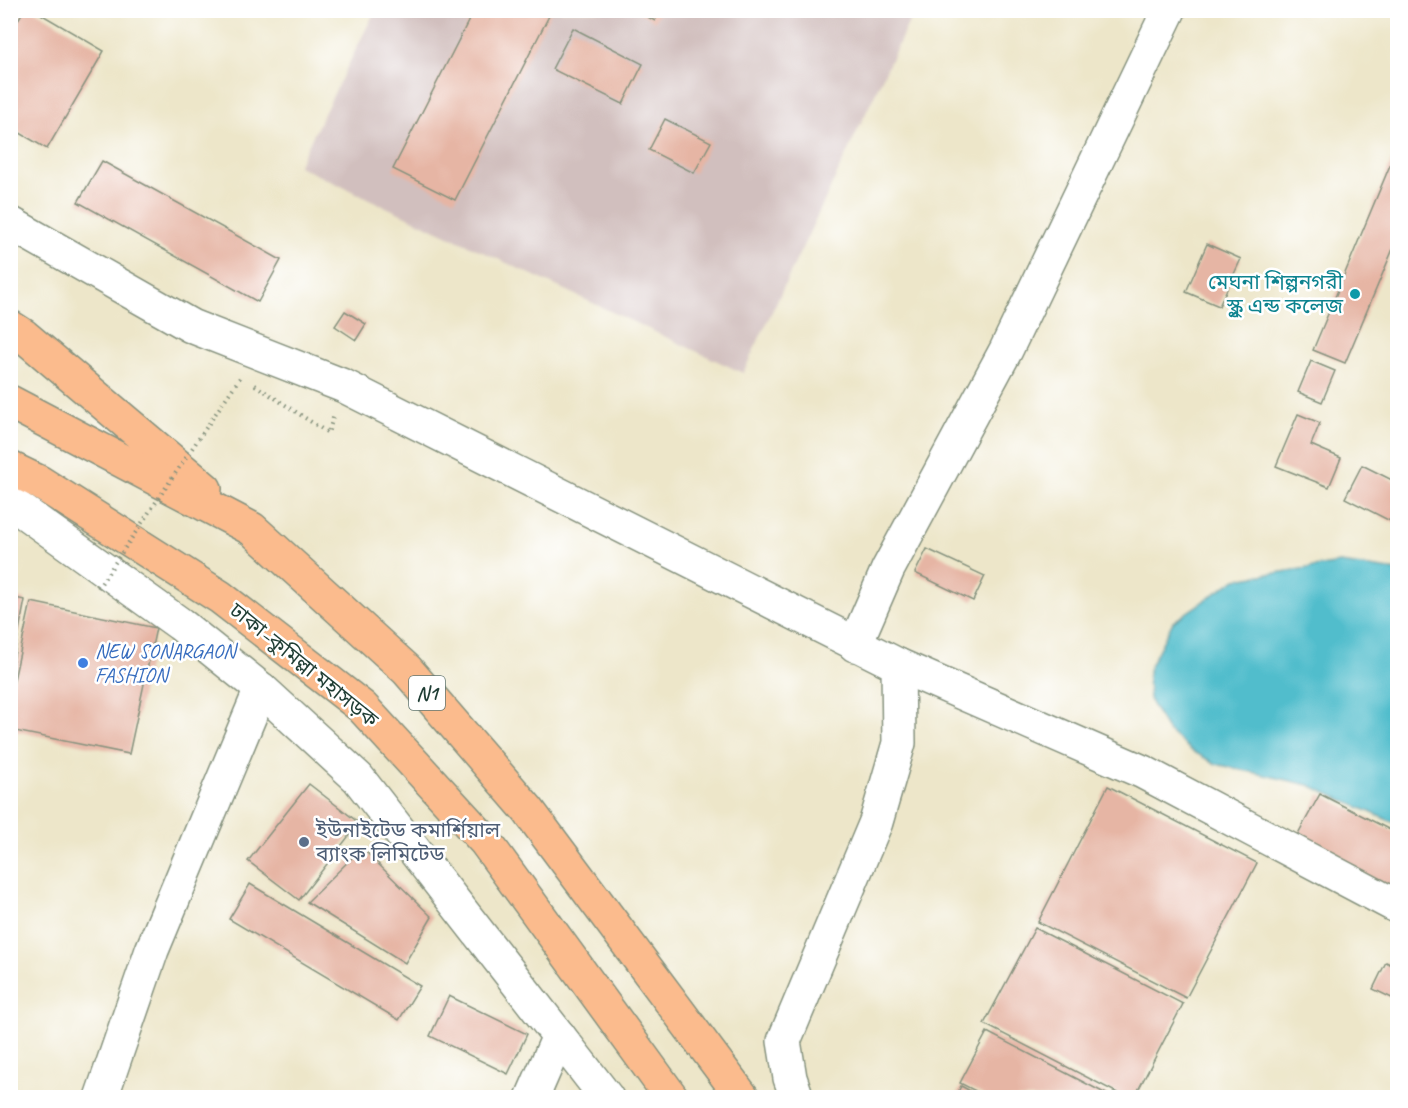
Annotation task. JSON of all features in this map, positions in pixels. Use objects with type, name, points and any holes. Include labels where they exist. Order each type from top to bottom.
[{"type":"highway","name":"N1","points":[[10,327],[24,336],[252,529],[399,662],[528,810],[743,1098]]},
{"type":"highway","name":"N1","points":[[10,402],[252,529]]},
{"type":"highway","name":"ঢাকা–কুমিল্লা মহাসড়ক","points":[[10,468],[39,482],[220,597],[362,707],[485,842],[672,1098]]},
{"type":"street","points":[[855,645],[888,568],[1006,350],[1169,10]]},
{"type":"street","points":[[10,223],[191,326],[344,386],[855,645],[1143,772],[1398,907]]},
{"type":"street","points":[[10,502],[180,624],[261,689],[358,778],[607,1098]]},
{"type":"street","points":[[797,1098],[790,1078],[784,1041],[876,822],[899,743],[898,665]]},
{"type":"street","points":[[101,1098],[152,950],[261,689]]},
{"type":"street","points":[[532,1098],[559,1036]]},
{"type":"path","points":[[98,588],[241,376],[328,434]]},
{"type":"shaded area","points":[[375,11],[914,11],[743,373],[298,166]]},
{"type":"water","points":[[1340,563],[1397,571],[1397,824],[1309,785],[1216,764],[1192,751],[1167,730],[1149,699],[1148,670],[1173,622],[1236,579]]},
{"type":"building","points":[[24,10],[34,10],[104,51],[47,149],[10,127],[10,33]]},
{"type":"building","points":[[474,10],[552,10],[455,200],[393,169]]},
{"type":"building","points":[[635,10],[660,10],[655,21]]},
{"type":"building","points":[[573,28],[643,64],[623,104],[552,69]]},
{"type":"building","points":[[665,119],[711,142],[694,173],[649,150]]},
{"type":"building","name":"মেঘনা শিল্পনগরী স্কুল এন্ড কলেজ","points":[[1398,146],[1398,237],[1345,363],[1313,350]]},
{"type":"building","points":[[102,161],[281,260],[258,302],[78,202]]},
{"type":"building","points":[[1207,244],[1241,259],[1219,306],[1186,292]]},
{"type":"building","points":[[345,311],[366,324],[356,340],[335,326]]},
{"type":"building","points":[[1311,361],[1335,371],[1322,402],[1298,392]]},
{"type":"building","points":[[1298,414],[1320,423],[1311,445],[1341,458],[1329,487],[1276,466]]},
{"type":"building","points":[[1362,465],[1398,483],[1398,525],[1345,498]]},
{"type":"building","points":[[927,549],[985,576],[973,601],[915,573]]},
{"type":"building","points":[[10,597],[25,600],[12,666],[10,665]]},
{"type":"building","name":"NEW SONARGAON FASHION","points":[[31,602],[156,628],[129,754],[10,730],[10,698]]},
{"type":"building","name":"ইউনাইটেড কমার্শিয়াল ব্যাংক লিমিটেড","points":[[309,784],[359,823],[299,900],[248,861]]},
{"type":"building","points":[[1108,786],[1257,863],[1186,998],[1038,922]]},
{"type":"building","points":[[1320,794],[1398,834],[1398,895],[1294,841]]},
{"type":"building","points":[[362,848],[432,917],[405,963],[307,902]]},
{"type":"building","points":[[250,884],[420,986],[399,1020],[229,919]]},
{"type":"building","points":[[1035,928],[1183,1004],[1134,1098],[1127,1098],[984,1024]]},
{"type":"building","points":[[1386,962],[1398,968],[1398,1001],[1373,989]]},
{"type":"building","points":[[449,996],[527,1034],[508,1074],[430,1036]]},
{"type":"building","points":[[987,1032],[1114,1098],[989,1098],[960,1083]]},
{"type":"building","points":[[961,1086],[983,1098],[955,1098]]},
{"type":"place","name":"মেঘনা শিল্পনগরী স্কুল এন্ড কলেজ","points":[[1355,294]]},
{"type":"place","name":"NEW SONARGAON FASHION","points":[[83,663]]},
{"type":"place","name":"ইউনাইটেড কমার্শিয়াল ব্যাংক লিমিটেড","points":[[304,842]]}]
